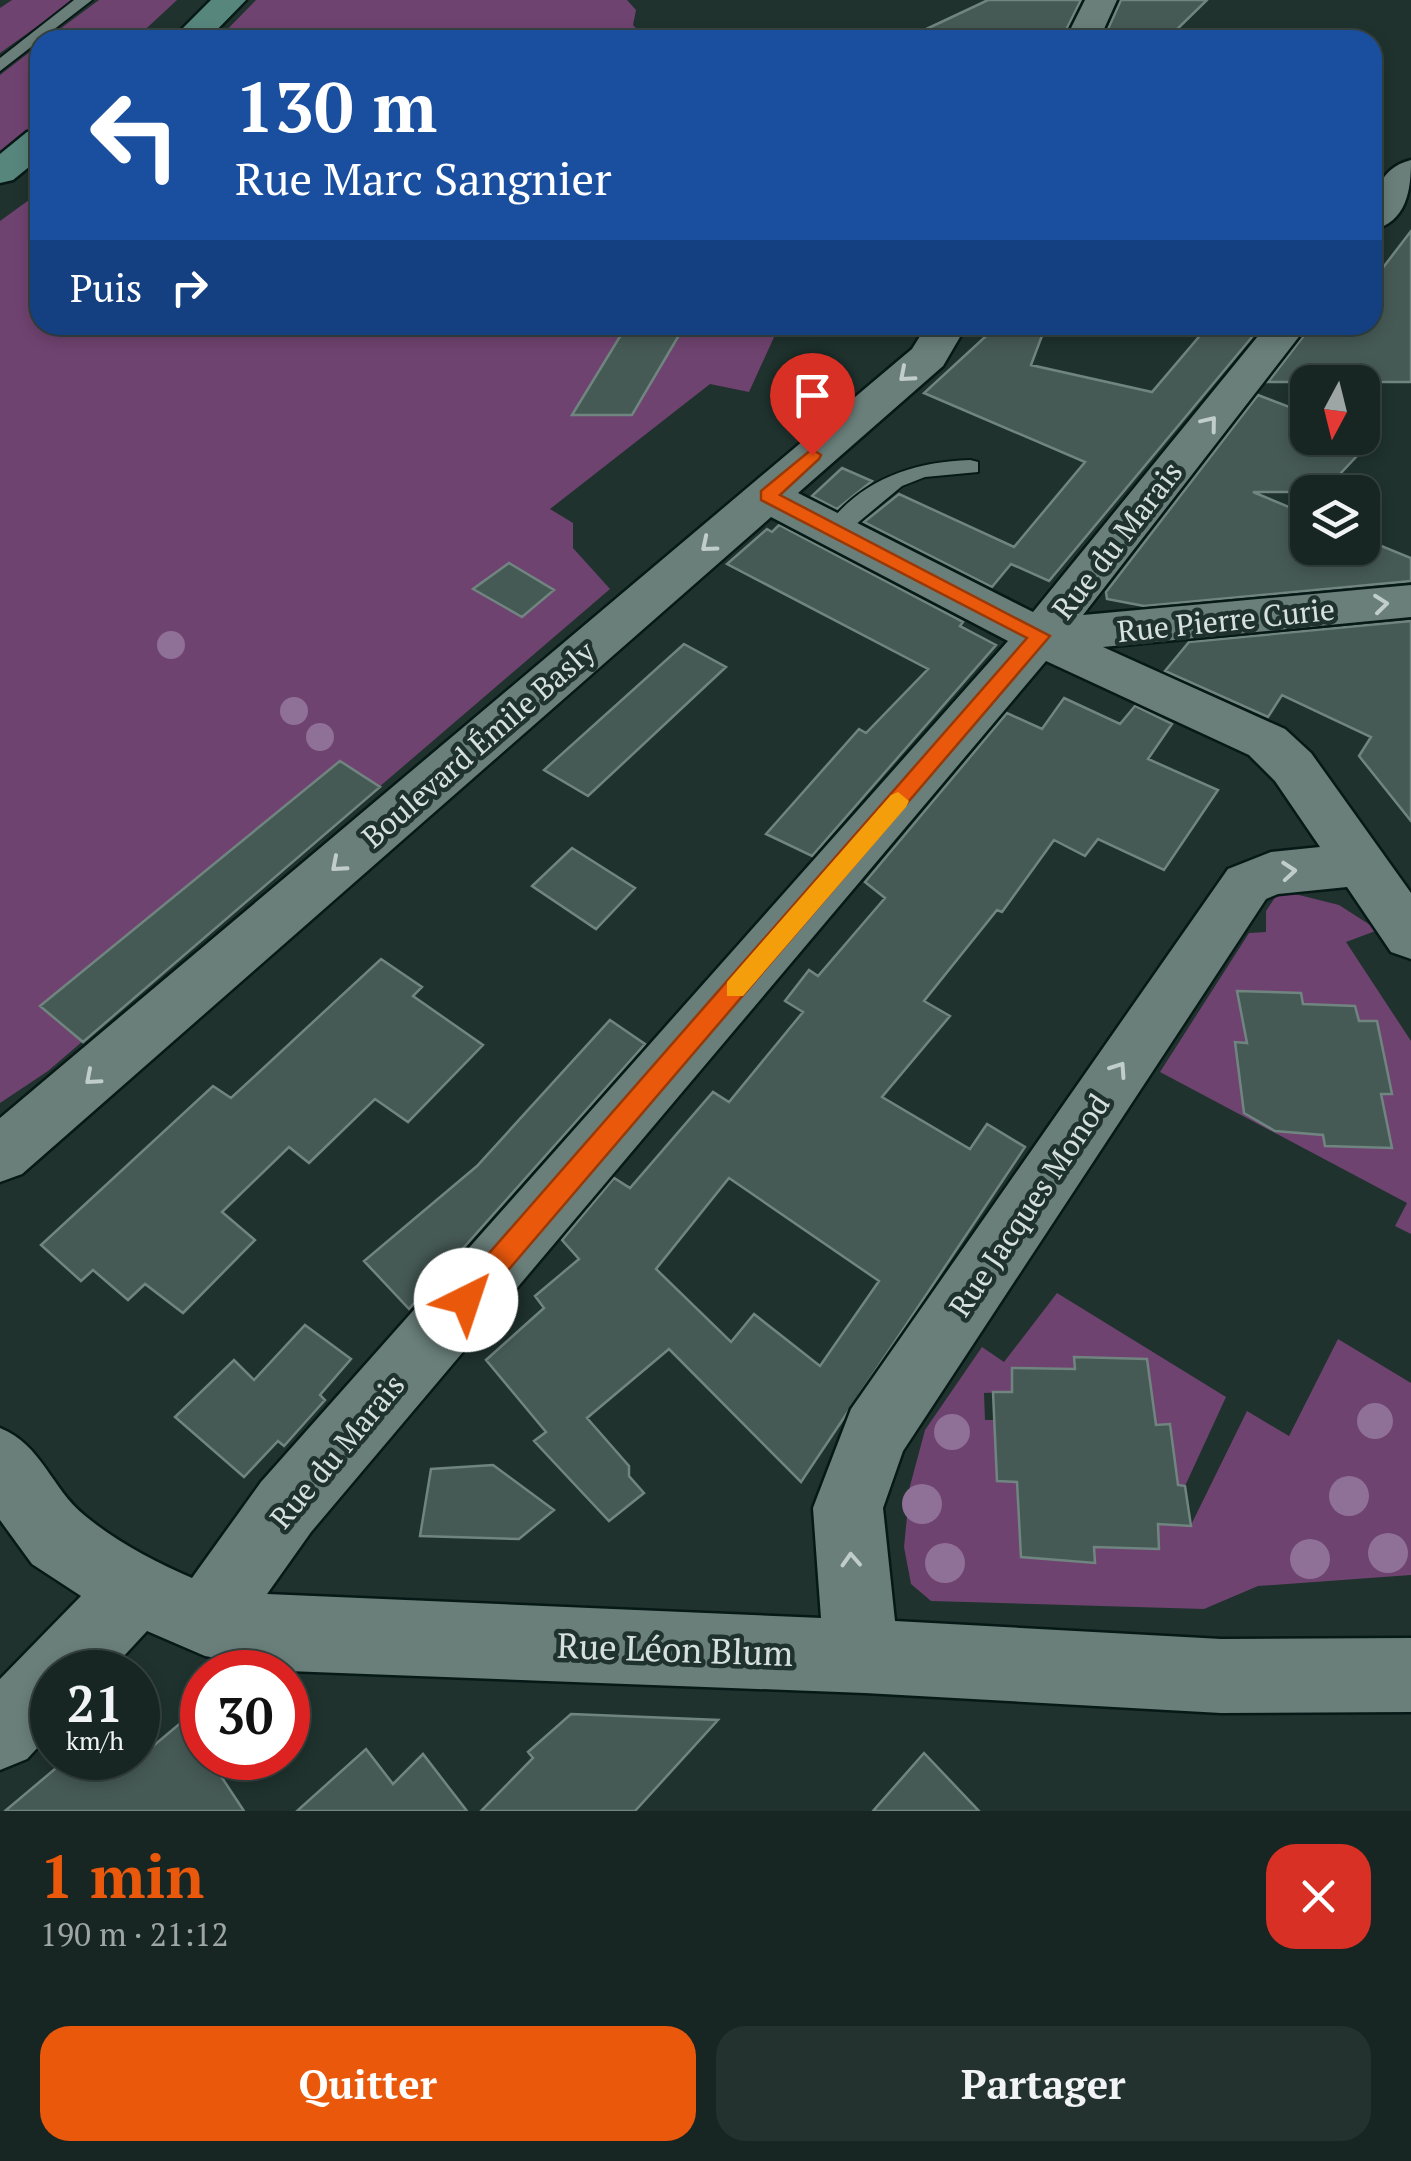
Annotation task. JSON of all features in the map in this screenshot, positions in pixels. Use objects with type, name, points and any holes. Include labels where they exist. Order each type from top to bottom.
[{"type":"main road","points":[[166,30],[198,0]]},
{"type":"main road","points":[[198,30],[230,0]]},
{"type":"main road","points":[[0,172],[30,148]]},
{"type":"main road","points":[[0,204],[30,182]]},
{"type":"street","points":[[1087,30],[1102,0]]},
{"type":"street","points":[[1382,207],[1411,171]]},
{"type":"street","name":"Boulevard Émile Basly","points":[[0,1155],[928,356],[941,335]]},
{"type":"street","name":"Rue du Marais","points":[[205,1620],[286,1507],[1040,636],[1280,335]]},
{"type":"street","points":[[767,496],[1040,636],[1267,742],[1293,767],[1411,936]]},
{"type":"street","name":"Rue Pierre Curie","points":[[1040,636],[1411,601]]},
{"type":"street","name":"Rue Jacques Monod","points":[[865,1656],[852,1587],[848,1508],[876,1433],[1247,884],[1270,872],[1360,865]]},
{"type":"street","name":"Rue Léon Blum","points":[[0,1462],[56,1539],[136,1590],[205,1620],[288,1634],[865,1656],[1221,1676],[1411,1675]]},
{"type":"street","points":[[80,1650],[136,1590]]},
{"type":"street","points":[[0,1732],[30,1702]]},
{"type":"lane","points":[[46,30],[84,0]]},
{"type":"lane","points":[[0,66],[30,42]]},
{"type":"lane","points":[[835,530],[885,484],[912,470],[970,467]]},
{"type":"shaded area","points":[[12,0],[74,0],[0,53],[0,8]]},
{"type":"shaded area","points":[[99,0],[177,0],[145,30],[58,30]]},
{"type":"shaded area","points":[[256,0],[627,0],[636,10],[633,25],[638,30],[227,30]]},
{"type":"shaded area","points":[[30,52],[30,135],[0,158],[0,75]]},
{"type":"shaded area","points":[[30,199],[30,335],[775,335],[749,392],[710,384],[550,509],[573,523],[573,548],[610,589],[48,1071],[0,1103],[0,221]]},
{"type":"shaded area","points":[[1291,893],[1339,905],[1378,930],[1346,942],[1411,1041],[1411,1234],[1395,1226],[1407,1203],[1160,1072],[1249,933],[1266,932],[1266,911],[1276,896]]},
{"type":"shaded area","points":[[1057,1293],[1226,1397],[1185,1486],[1178,1485],[1171,1424],[1156,1425],[1147,1359],[1075,1357],[1075,1369],[1012,1368],[1012,1392],[984,1393],[985,1420],[994,1420],[997,1481],[1017,1482],[1022,1557],[1095,1563],[1094,1547],[1158,1524],[1191,1525],[1247,1411],[1289,1436],[1338,1339],[1411,1383],[1411,1575],[1258,1586],[1204,1609],[931,1601],[911,1584],[904,1547],[910,1486],[925,1430],[982,1347],[1004,1362]]},
{"type":"building","points":[[988,0],[1081,0],[1066,30],[924,30]]},
{"type":"building","points":[[1121,0],[1207,0],[1176,30],[1108,30]]},
{"type":"building","points":[[1411,231],[1411,382],[1380,382],[1380,365],[1290,365],[1290,382],[1268,382],[1304,335],[1382,335],[1382,269]]},
{"type":"building","points":[[621,335],[679,335],[632,415],[572,415]]},
{"type":"building","points":[[987,335],[1042,335],[1031,365],[1152,392],[1200,335],[1254,335],[1049,581],[1011,564],[992,587],[864,522],[899,494],[1014,547],[1085,462],[924,393]]},
{"type":"building","points":[[1258,395],[1290,407],[1290,455],[1358,455],[1339,475],[1290,475],[1290,492],[1253,492],[1290,507],[1290,565],[1380,565],[1380,545],[1411,558],[1411,581],[1144,606],[1107,599],[1106,592]]},
{"type":"building","points":[[842,468],[872,481],[837,509],[812,496]]},
{"type":"building","points":[[779,525],[963,622],[960,626],[996,645],[812,856],[766,834],[859,729],[866,733],[928,669],[727,564],[767,529],[772,532]]},
{"type":"building","points":[[509,563],[554,590],[522,617],[473,589]]},
{"type":"building","points":[[1411,621],[1411,821],[1359,756],[1371,737],[1282,695],[1268,717],[1165,671],[1189,642]]},
{"type":"building","points":[[684,644],[726,667],[588,796],[544,770]]},
{"type":"building","points":[[1064,698],[1120,724],[1135,706],[1172,724],[1148,759],[1218,790],[1164,870],[1098,839],[1085,856],[1054,840],[1002,912],[997,910],[924,1001],[950,1016],[882,1097],[970,1149],[987,1124],[1025,1147],[801,1482],[669,1349],[587,1418],[629,1466],[629,1476],[644,1493],[609,1521],[534,1441],[546,1432],[486,1360],[544,1308],[535,1296],[579,1259],[562,1240],[614,1178],[630,1188],[713,1092],[729,1102],[803,1012],[785,1001],[809,970],[818,976],[885,898],[865,882],[1007,713],[1042,729]],"holes":[[[729,1178],[879,1281],[820,1366],[754,1314],[731,1342],[656,1269]]]},
{"type":"building","points":[[340,761],[380,787],[83,1042],[40,1006]]},
{"type":"building","points":[[572,848],[635,888],[596,929],[532,886]]},
{"type":"building","points":[[381,959],[422,987],[413,996],[483,1045],[408,1122],[375,1099],[309,1163],[289,1147],[222,1212],[255,1240],[183,1313],[145,1284],[128,1300],[93,1270],[81,1281],[41,1245],[213,1086],[231,1098]]},
{"type":"building","points":[[1237,991],[1301,993],[1303,1004],[1355,1006],[1359,1021],[1377,1021],[1392,1094],[1381,1094],[1392,1148],[1325,1146],[1323,1135],[1275,1131],[1244,1113],[1235,1042],[1247,1043]]},
{"type":"building","points":[[610,1020],[645,1044],[409,1309],[364,1261],[477,1166]]},
{"type":"building","points":[[305,1325],[351,1359],[320,1395],[325,1400],[284,1446],[278,1441],[244,1477],[175,1417],[234,1360],[254,1380]]},
{"type":"building","points":[[1074,1357],[1147,1359],[1156,1425],[1170,1424],[1178,1485],[1185,1486],[1191,1526],[1158,1524],[1159,1549],[1094,1547],[1095,1563],[1021,1557],[1017,1482],[997,1481],[993,1392],[1012,1392],[1012,1368],[1075,1369]]},
{"type":"building","points":[[493,1465],[554,1510],[519,1539],[420,1536],[431,1469]]},
{"type":"building","points":[[571,1714],[718,1720],[635,1811],[481,1811],[533,1758],[528,1752]]},
{"type":"building","points":[[180,1723],[180,1780],[224,1780],[244,1811],[5,1811],[42,1780],[160,1780],[160,1740]]},
{"type":"building","points":[[366,1749],[393,1784],[423,1754],[467,1811],[297,1811]]},
{"type":"building","points":[[924,1753],[979,1811],[873,1811]]},
{"type":"slow traffic","points":[[735,989],[898,801]]},
{"type":"route","points":[[466,1300],[1040,636],[767,496],[812,455]]}]
